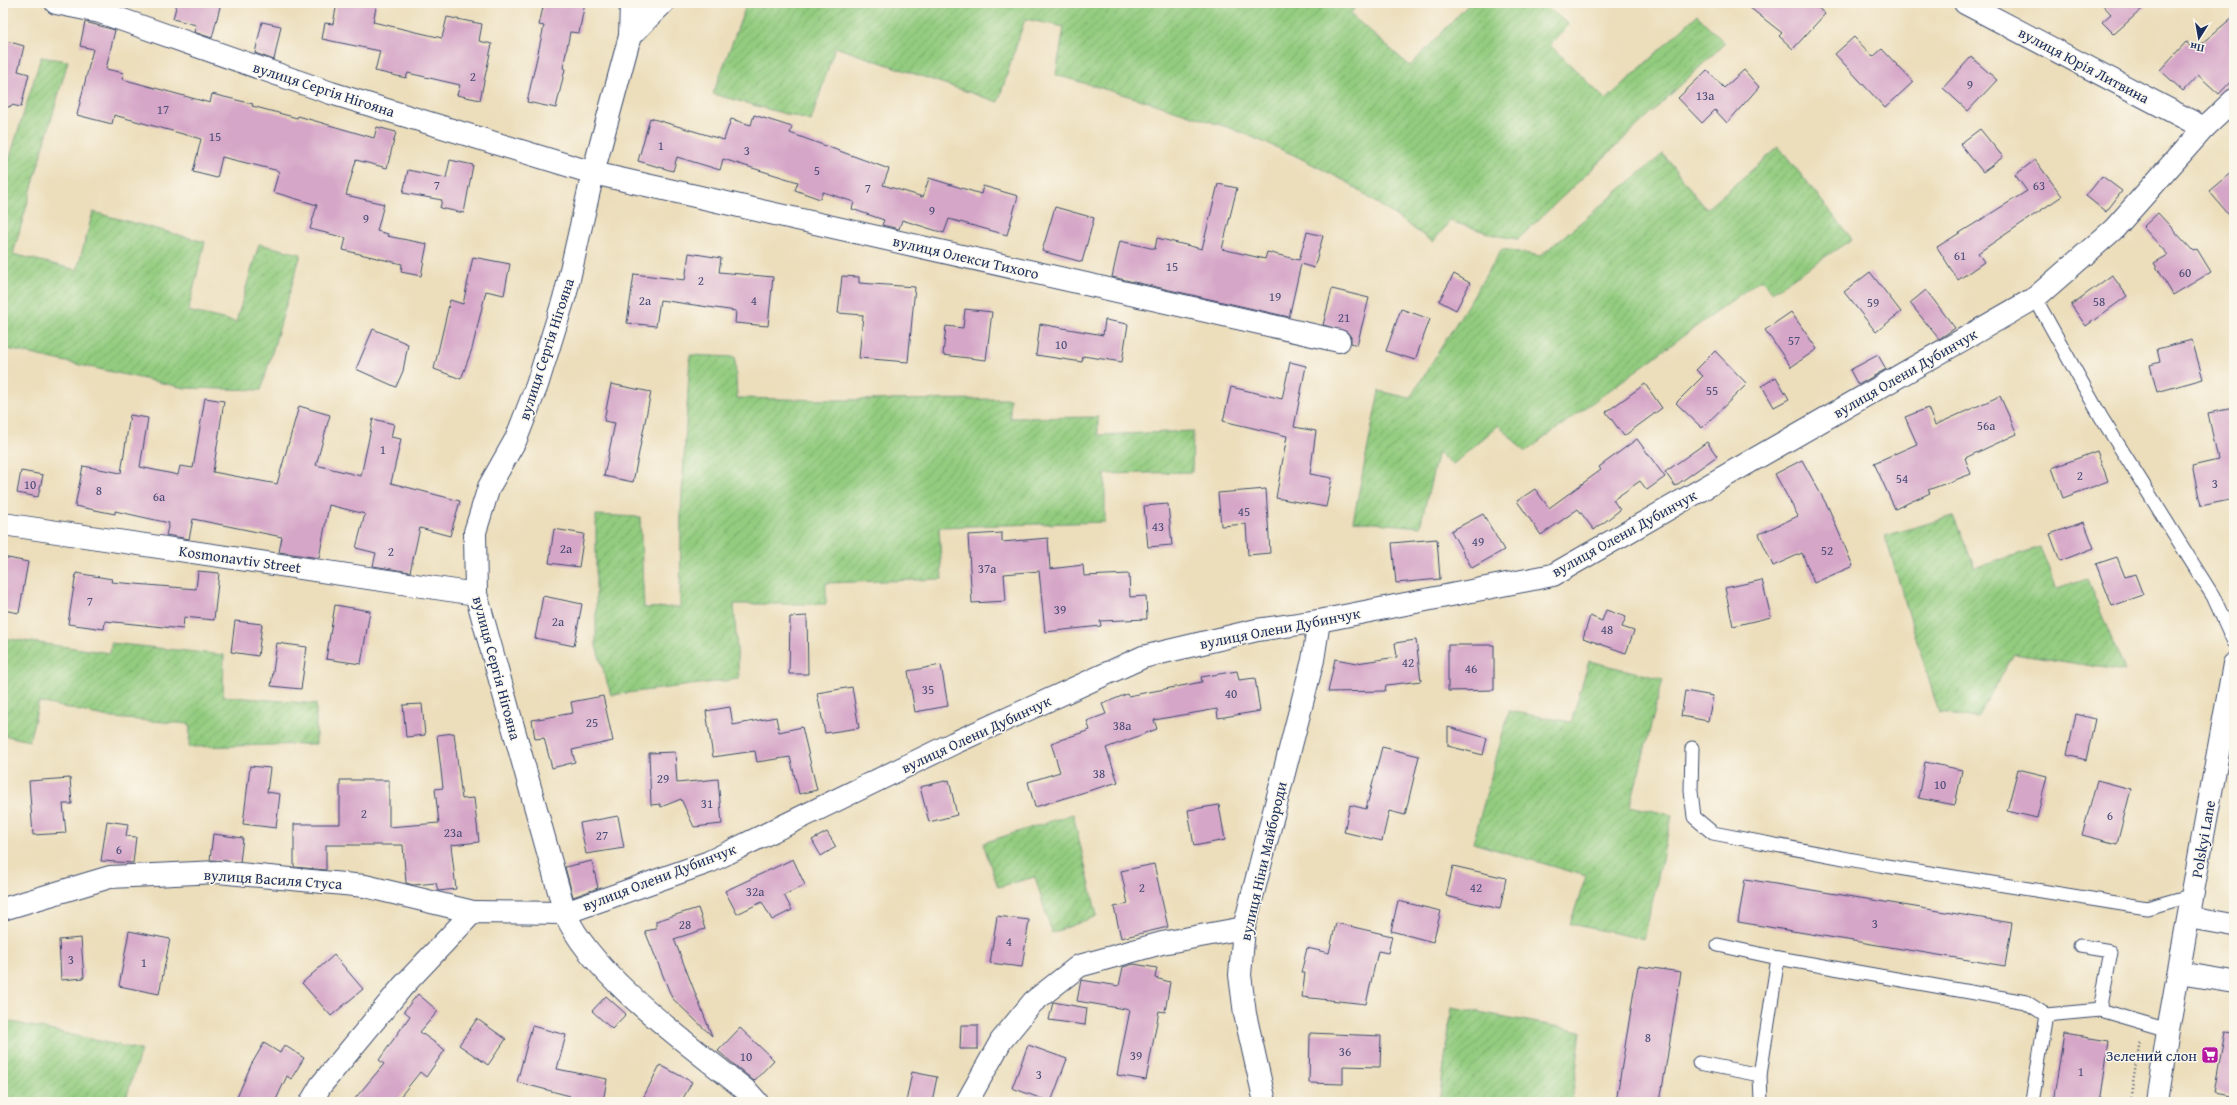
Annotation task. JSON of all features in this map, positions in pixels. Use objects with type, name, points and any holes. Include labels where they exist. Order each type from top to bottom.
[{"type":"street","name":"вулиця Сергія Нігояна","points":[[56,3],[100,12],[331,93],[593,173]]},
{"type":"street","points":[[630,3],[630,36]]},
{"type":"street","name":"вулиця Сергія Нігояна","points":[[663,3],[630,36],[593,173],[566,292],[537,385],[516,439],[489,487],[475,532],[476,594],[565,913],[571,929],[606,971],[660,1021],[748,1092],[757,1102]]},
{"type":"street","name":"вулиця Юрія Литвина","points":[[1965,3],[2204,128]]},
{"type":"street","name":"вулиця Олени Дубинчук","points":[[473,912],[565,913],[709,862],[947,747],[1143,657],[1257,630],[1319,621],[1553,575],[2035,298],[2114,229],[2204,128],[2234,100]]},
{"type":"street","name":"вулиця Олекси Тихого","points":[[593,173],[1339,341]]},
{"type":"street","name":"Kosmonavtiv Street","points":[[3,524],[476,594]]},
{"type":"street","name":"вулиця Ніни Майбороди","points":[[1265,1102],[1245,1014],[1240,974],[1244,928],[1313,660],[1319,621]]},
{"type":"street","name":"Polskyi Lane","points":[[2157,1102],[2234,664]]},
{"type":"street","name":"вулиця Василя Стуса","points":[[3,909],[110,877],[218,872],[365,886],[473,912]]},
{"type":"street","points":[[311,1102],[321,1085],[403,986],[473,912]]},
{"type":"street","points":[[2189,916],[2234,924]]},
{"type":"street","points":[[967,1102],[1001,1040],[1010,1029],[1033,1002],[1079,966],[1162,943],[1244,928]]},
{"type":"street","points":[[2179,972],[2234,982]]},
{"type":"lane","points":[[2035,298],[2101,417],[2212,596],[2234,642]]},
{"type":"lane","points":[[1692,748],[1691,790],[1694,817],[1713,832],[1880,865],[2147,908],[2193,895]]},
{"type":"lane","points":[[1718,945],[1778,958],[2026,1002],[2046,1015],[2100,1010],[2143,1023],[2170,1022]]},
{"type":"lane","points":[[2080,946],[2111,951],[2100,1010]]},
{"type":"lane","points":[[1760,1102],[1760,1074],[1778,958]]},
{"type":"lane","points":[[2032,1102],[2046,1015]]},
{"type":"lane","points":[[1699,1063],[1760,1074]]},
{"type":"path","points":[[2130,1102],[2143,1023]]},
{"type":"green space","points":[[747,3],[1359,3],[1350,14],[1410,66],[1470,3],[1542,3],[1569,25],[1550,45],[1606,100],[1697,15],[1725,43],[1518,239],[1498,236],[1450,221],[1433,242],[1345,181],[1294,155],[1233,129],[1149,102],[1056,75],[1064,27],[1025,19],[998,102],[835,47],[811,121],[713,94]]},
{"type":"green space","points":[[41,57],[68,61],[13,254],[77,270],[93,212],[205,242],[188,311],[236,322],[259,244],[301,254],[261,390],[185,388],[3,348],[3,173],[5,173]]},
{"type":"green space","points":[[1779,147],[1852,239],[1772,292],[1761,279],[1525,452],[1499,425],[1452,465],[1438,452],[1420,527],[1353,521],[1379,391],[1410,398],[1502,249],[1540,256],[1663,154],[1706,209]]},
{"type":"green space","points":[[690,355],[735,357],[737,398],[832,400],[1010,399],[1010,418],[1098,417],[1098,435],[1193,431],[1192,472],[1105,474],[1105,522],[939,527],[942,579],[826,583],[826,604],[734,604],[739,679],[611,695],[596,646],[596,515],[640,517],[644,608],[680,607],[681,511]]},
{"type":"green space","points":[[1953,516],[1975,568],[2040,547],[2057,589],[2087,579],[2125,671],[2014,654],[1977,718],[1939,713],[1885,536]]},
{"type":"green space","points":[[3,638],[110,653],[111,643],[224,655],[223,696],[316,704],[316,744],[189,747],[190,724],[113,718],[39,702],[29,741],[3,735]]},
{"type":"green space","points":[[1589,661],[1663,679],[1630,806],[1672,815],[1644,939],[1570,924],[1586,876],[1473,843],[1509,711],[1571,722]]},
{"type":"green space","points":[[1073,814],[1097,916],[1052,933],[1035,877],[998,887],[983,843]]},
{"type":"green space","points":[[1452,1007],[1581,1031],[1572,1102],[1439,1102]]},
{"type":"green space","points":[[3,1020],[141,1050],[125,1102],[3,1102]]},
{"type":"building","points":[[177,3],[221,3],[212,38],[194,32],[196,25],[173,19]]},
{"type":"building","points":[[337,3],[377,3],[373,22],[442,38],[447,17],[482,24],[479,41],[492,44],[480,100],[457,95],[460,85],[408,73],[406,78],[375,71],[380,51],[322,39],[325,23],[333,24]]},
{"type":"building","points":[[544,3],[585,3],[579,33],[570,32],[563,68],[565,69],[556,108],[527,102],[544,26],[539,25]]},
{"type":"building","points":[[1744,3],[1813,3],[1825,14],[1793,49],[1779,36],[1782,33]]},
{"type":"building","points":[[2101,3],[2149,3],[2114,34],[2102,22],[2111,14]]},
{"type":"building","points":[[2234,16],[2234,78],[2219,94],[2198,75],[2183,91],[2160,70],[2186,42],[2195,49]]},
{"type":"building","points":[[85,22],[115,30],[106,69],[124,73],[122,79],[210,103],[212,94],[253,104],[252,106],[297,118],[298,116],[374,138],[377,127],[396,132],[387,168],[356,160],[346,195],[384,204],[377,231],[388,234],[387,236],[427,244],[421,276],[401,272],[402,264],[343,250],[346,238],[310,229],[317,205],[273,192],[279,171],[222,157],[217,178],[193,172],[201,139],[114,115],[112,124],[77,115],[93,49],[80,46]]},
{"type":"building","points":[[262,22],[281,26],[274,60],[255,53]]},
{"type":"building","points":[[1854,37],[1873,57],[1882,49],[1913,82],[1885,108],[1835,54]]},
{"type":"building","points":[[3,40],[24,46],[18,71],[29,74],[21,107],[11,105],[10,107],[3,106]]},
{"type":"building","points":[[1971,57],[1997,80],[1968,111],[1943,88]]},
{"type":"building","points":[[1707,70],[1724,88],[1744,70],[1759,87],[1727,123],[1715,110],[1702,123],[1678,98]]},
{"type":"building","points":[[754,115],[792,127],[790,133],[889,169],[883,185],[923,197],[929,178],[981,194],[983,186],[1018,196],[1007,235],[949,219],[944,233],[902,220],[899,229],[882,225],[884,220],[852,209],[854,202],[823,192],[820,199],[795,190],[798,182],[723,159],[720,170],[677,157],[673,171],[638,161],[650,118],[724,140],[731,119],[751,125]]},
{"type":"building","points":[[1980,129],[2003,157],[1983,172],[1960,144]]},
{"type":"building","points":[[450,160],[473,165],[464,213],[440,208],[442,200],[403,193],[408,170],[446,178]]},
{"type":"building","points":[[2035,160],[2062,196],[1978,253],[1984,262],[1958,280],[1937,247],[2027,191],[2015,175]]},
{"type":"building","points":[[2234,170],[2234,221],[2209,191]]},
{"type":"building","points":[[2102,176],[2122,191],[2106,212],[2086,196]]},
{"type":"building","points":[[1218,184],[1237,188],[1222,249],[1265,259],[1267,252],[1299,260],[1307,232],[1323,236],[1314,268],[1301,264],[1289,317],[1112,277],[1120,241],[1155,249],[1157,238],[1202,249]]},
{"type":"building","points":[[1055,207],[1094,218],[1082,262],[1042,251]]},
{"type":"building","points":[[2158,213],[2193,251],[2197,249],[2211,272],[2173,295],[2154,263],[2168,255],[2143,227]]},
{"type":"building","points":[[689,253],[721,258],[719,272],[773,277],[768,326],[735,323],[736,311],[660,300],[656,326],[627,323],[634,274],[685,280]]},
{"type":"building","points":[[473,257],[510,264],[504,295],[486,291],[472,349],[461,379],[434,369],[450,300],[463,304]]},
{"type":"building","points":[[1870,272],[1901,312],[1876,332],[1844,292]]},
{"type":"building","points":[[1454,274],[1470,283],[1456,310],[1439,301]]},
{"type":"building","points":[[2112,275],[2127,296],[2086,326],[2071,305]]},
{"type":"building","points":[[842,276],[859,277],[859,283],[915,287],[908,362],[859,358],[863,315],[838,313]]},
{"type":"building","points":[[1332,289],[1369,298],[1357,345],[1351,343],[1351,337],[1347,332],[1323,325]]},
{"type":"building","points":[[1926,290],[1955,328],[1939,339],[1910,303]]},
{"type":"building","points":[[965,309],[992,312],[986,360],[943,355],[946,326],[963,328]]},
{"type":"building","points":[[1401,309],[1430,319],[1415,360],[1386,351]]},
{"type":"building","points":[[1791,312],[1817,349],[1791,367],[1765,330]]},
{"type":"building","points":[[1105,320],[1128,324],[1122,362],[1083,356],[1082,362],[1036,355],[1040,324],[1103,335]]},
{"type":"building","points":[[373,329],[408,344],[403,371],[396,387],[356,369]]},
{"type":"building","points":[[2192,340],[2203,379],[2157,392],[2150,365],[2160,362],[2157,349]]},
{"type":"building","points":[[1715,351],[1747,384],[1702,428],[1676,403],[1703,376],[1696,370]]},
{"type":"building","points":[[1878,355],[1886,369],[1858,385],[1850,370]]},
{"type":"building","points":[[1290,362],[1306,366],[1294,427],[1316,431],[1310,474],[1332,478],[1326,507],[1276,498],[1287,436],[1223,421],[1231,387],[1282,399]]},
{"type":"building","points":[[1776,377],[1789,399],[1774,407],[1762,386]]},
{"type":"building","points":[[611,384],[651,392],[633,482],[604,476],[615,423],[604,421]]},
{"type":"building","points":[[1645,384],[1662,408],[1624,436],[1606,412]]},
{"type":"building","points":[[2000,396],[2017,434],[1965,458],[1971,474],[1928,490],[1930,493],[1895,509],[1874,463],[1917,444],[1905,417],[1928,408],[1935,425]]},
{"type":"building","points":[[205,398],[224,401],[213,472],[277,484],[299,406],[330,415],[316,465],[361,476],[373,419],[394,424],[391,437],[401,439],[391,483],[460,501],[450,536],[420,528],[410,572],[373,566],[376,553],[356,548],[365,514],[329,505],[319,558],[279,552],[282,537],[193,519],[189,539],[166,535],[169,523],[115,511],[115,514],[75,506],[83,466],[121,473],[130,415],[148,418],[140,467],[178,475],[180,466],[193,468]]},
{"type":"building","points":[[2234,408],[2234,499],[2201,506],[2192,466],[2218,460],[2208,413]]},
{"type":"building","points":[[1637,439],[1665,477],[1647,490],[1640,481],[1613,500],[1620,510],[1594,530],[1578,509],[1541,535],[1517,501],[1535,489],[1549,508],[1601,470],[1599,467]]},
{"type":"building","points":[[1707,442],[1717,456],[1675,486],[1665,472]]},
{"type":"building","points":[[2097,451],[2108,481],[2063,498],[2052,468]]},
{"type":"building","points":[[1802,460],[1829,509],[1853,566],[1814,583],[1802,553],[1773,566],[1759,534],[1798,516],[1775,474]]},
{"type":"building","points":[[21,471],[43,475],[38,497],[17,493]]},
{"type":"building","points":[[1266,489],[1270,553],[1248,555],[1246,524],[1221,526],[1218,493]]},
{"type":"building","points":[[1168,504],[1172,545],[1148,547],[1144,506]]},
{"type":"building","points":[[1483,514],[1504,550],[1472,568],[1451,531]]},
{"type":"building","points":[[2084,522],[2094,548],[2060,561],[2050,534]]},
{"type":"building","points":[[554,529],[584,534],[579,567],[549,563]]},
{"type":"building","points":[[1002,533],[1002,542],[1048,538],[1050,569],[1083,565],[1084,576],[1129,574],[1130,597],[1146,596],[1147,619],[1100,621],[1101,626],[1045,632],[1039,571],[1004,574],[1006,601],[972,603],[968,535]]},
{"type":"building","points":[[1437,539],[1440,579],[1396,583],[1392,543]]},
{"type":"building","points":[[3,557],[28,562],[19,613],[3,610]]},
{"type":"building","points":[[2117,557],[2125,577],[2135,574],[2143,595],[2112,606],[2096,564]]},
{"type":"building","points":[[198,571],[219,573],[214,620],[184,617],[183,629],[105,621],[104,629],[68,624],[76,573],[112,579],[111,582],[196,589]]},
{"type":"building","points":[[1762,580],[1771,617],[1733,626],[1725,588]]},
{"type":"building","points":[[543,596],[582,604],[574,646],[535,638]]},
{"type":"building","points":[[335,605],[370,611],[361,664],[326,659]]},
{"type":"building","points":[[1606,610],[1626,617],[1622,627],[1634,631],[1626,653],[1583,638],[1590,616],[1602,621]]},
{"type":"building","points":[[807,616],[808,674],[789,674],[790,617]]},
{"type":"building","points":[[235,621],[262,624],[258,656],[231,652]]},
{"type":"building","points":[[1416,640],[1421,681],[1386,685],[1385,691],[1328,692],[1335,659],[1357,663],[1397,657],[1395,643]]},
{"type":"building","points":[[277,643],[307,647],[301,689],[271,686]]},
{"type":"building","points":[[1448,645],[1494,645],[1494,690],[1448,691]]},
{"type":"building","points":[[941,665],[948,706],[915,712],[908,671]]},
{"type":"building","points":[[1237,671],[1239,680],[1255,678],[1260,711],[1218,718],[1217,709],[1154,720],[1157,729],[1106,748],[1118,782],[1035,807],[1028,782],[1060,772],[1051,743],[1090,730],[1087,721],[1106,714],[1102,704],[1127,694],[1128,696],[1202,682],[1201,677]]},
{"type":"building","points":[[852,687],[859,728],[825,733],[817,693]]},
{"type":"building","points":[[1685,691],[1713,696],[1708,721],[1681,716]]},
{"type":"building","points":[[603,696],[613,741],[572,750],[575,762],[552,768],[544,738],[535,739],[532,720],[573,713],[571,702]]},
{"type":"building","points":[[422,704],[425,735],[406,737],[403,705]]},
{"type":"building","points":[[730,707],[733,725],[776,717],[779,732],[802,727],[817,790],[799,794],[790,757],[757,762],[755,751],[713,757],[706,711]]},
{"type":"building","points":[[2076,714],[2095,719],[2086,760],[2067,755]]},
{"type":"building","points":[[1448,727],[1487,738],[1483,755],[1448,746]]},
{"type":"building","points":[[454,733],[462,799],[474,798],[479,842],[451,845],[456,889],[438,891],[436,883],[413,885],[406,883],[403,845],[326,845],[326,870],[294,867],[294,824],[340,824],[340,780],[389,780],[389,827],[439,823],[435,789],[443,788],[437,735]]},
{"type":"building","points":[[1382,747],[1419,756],[1405,815],[1389,811],[1382,841],[1344,832],[1350,805],[1366,809]]},
{"type":"building","points":[[675,752],[677,783],[718,779],[722,824],[694,827],[681,799],[661,807],[660,804],[651,805],[649,753]]},
{"type":"building","points":[[1925,762],[1962,770],[1955,805],[1918,798]]},
{"type":"building","points":[[250,766],[270,768],[267,792],[280,794],[276,828],[243,824]]},
{"type":"building","points":[[2018,769],[2047,776],[2037,818],[2007,811]]},
{"type":"building","points":[[70,778],[72,804],[63,804],[66,833],[33,835],[29,781]]},
{"type":"building","points":[[949,780],[957,815],[929,822],[920,787]]},
{"type":"building","points":[[2097,780],[2131,789],[2117,844],[2082,835]]},
{"type":"building","points":[[1219,805],[1225,840],[1194,846],[1188,810]]},
{"type":"building","points":[[618,816],[624,848],[586,854],[580,823]]},
{"type":"building","points":[[107,821],[128,824],[126,836],[136,837],[133,863],[101,861]]},
{"type":"building","points":[[827,832],[836,847],[821,856],[812,840]]},
{"type":"building","points":[[213,834],[243,838],[240,862],[210,860]]},
{"type":"building","points":[[793,859],[805,885],[784,895],[792,910],[772,920],[762,902],[737,914],[725,891]]},
{"type":"building","points":[[592,861],[598,888],[573,897],[565,867]]},
{"type":"building","points":[[1154,864],[1168,927],[1121,938],[1114,907],[1128,904],[1121,871]]},
{"type":"building","points":[[1453,866],[1506,878],[1500,909],[1446,896]]},
{"type":"building","points":[[1745,879],[2012,923],[2005,966],[1738,922]]},
{"type":"building","points":[[1398,901],[1441,911],[1433,942],[1391,931]]},
{"type":"building","points":[[698,908],[705,929],[674,939],[712,1036],[672,998],[645,931],[656,929],[656,921]]},
{"type":"building","points":[[997,916],[1029,920],[1022,967],[990,963]]},
{"type":"building","points":[[1336,923],[1392,936],[1388,953],[1378,951],[1366,1004],[1302,997],[1305,973],[1301,973],[1307,948],[1329,953]]},
{"type":"building","points":[[129,931],[170,939],[159,994],[119,986]]},
{"type":"building","points":[[81,938],[84,978],[61,980],[59,940]]},
{"type":"building","points":[[334,955],[363,989],[331,1016],[302,983]]},
{"type":"building","points":[[1134,964],[1157,968],[1155,978],[1170,982],[1165,1012],[1159,1011],[1146,1080],[1117,1075],[1130,1010],[1077,1001],[1081,980],[1119,986],[1123,967]]},
{"type":"building","points":[[1638,966],[1681,972],[1660,1102],[1616,1102]]},
{"type":"building","points":[[418,994],[438,1011],[420,1032],[445,1050],[426,1077],[420,1072],[396,1102],[352,1102],[384,1064],[379,1060],[410,1016],[404,1011]]},
{"type":"building","points":[[606,996],[626,1014],[612,1029],[592,1011]]},
{"type":"building","points":[[1053,1002],[1087,1008],[1085,1025],[1049,1020]]},
{"type":"building","points":[[477,1019],[506,1039],[488,1065],[459,1045]]},
{"type":"building","points":[[961,1025],[978,1025],[978,1049],[960,1049]]},
{"type":"building","points":[[532,1026],[566,1035],[557,1069],[607,1079],[603,1102],[569,1102],[570,1096],[517,1082]]},
{"type":"building","points":[[740,1028],[774,1060],[754,1081],[718,1051]]},
{"type":"building","points":[[2225,1032],[2234,1033],[2234,1096],[2214,1092]]},
{"type":"building","points":[[1310,1033],[1381,1036],[1380,1067],[1343,1066],[1343,1084],[1309,1083]]},
{"type":"building","points":[[2064,1034],[2109,1041],[2100,1102],[2053,1102]]},
{"type":"building","points":[[264,1043],[280,1053],[284,1045],[304,1058],[291,1079],[287,1076],[275,1102],[235,1102],[251,1065]]},
{"type":"building","points":[[1028,1045],[1067,1059],[1051,1102],[1012,1088]]},
{"type":"building","points":[[660,1065],[692,1082],[681,1102],[641,1102]]},
{"type":"building","points":[[912,1072],[937,1077],[932,1102],[906,1102]]},
{"type":"place","name":"Зелений слон","points":[[2210,1055]]}]
